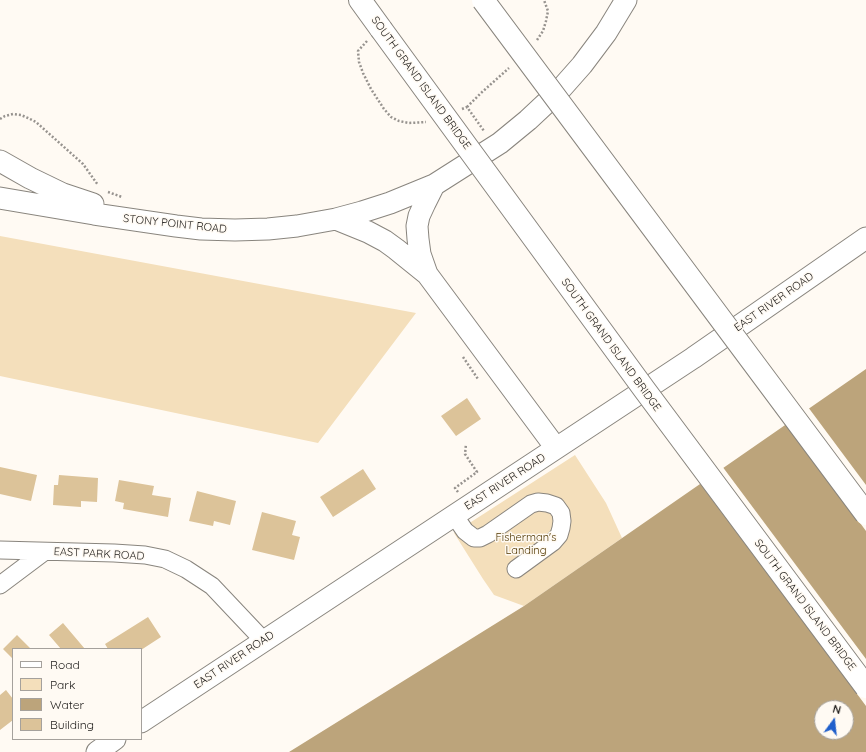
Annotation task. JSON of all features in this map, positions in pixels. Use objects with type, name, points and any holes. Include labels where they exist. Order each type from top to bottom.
[{"type":"highway","name":"SOUTH GRAND ISLAND BRIDGE","points":[[360,0],[644,390],[866,687]]},
{"type":"highway","points":[[483,0],[866,514]]},
{"type":"main road","name":"STONY POINT ROAD","points":[[0,198],[151,222],[188,227],[235,230],[290,227],[336,220],[376,208],[434,184],[500,143],[528,120],[559,91],[582,65],[606,33],[626,0]]},
{"type":"main road","points":[[0,161],[63,194],[151,222]]},
{"type":"main road","points":[[427,274],[420,254],[418,226],[419,216],[434,184]]},
{"type":"main road","points":[[336,220],[368,232],[385,241],[427,274],[556,448]]},
{"type":"main road","name":"EAST RIVER ROAD","points":[[142,721],[458,506],[556,448],[693,358],[866,238]]},
{"type":"main road","points":[[97,752],[114,740]]},
{"type":"street","points":[[458,506],[465,532],[474,538],[480,538],[531,504],[547,502],[556,506],[561,513],[562,521],[559,535],[553,542],[516,569]]},
{"type":"street","name":"EAST PARK ROAD","points":[[0,550],[114,553],[145,555],[165,559],[186,569],[212,586],[263,640]]},
{"type":"street","points":[[0,585],[44,552]]},
{"type":"path","points":[[0,118],[9,115],[21,115],[36,122],[83,164],[94,181],[100,187]]},
{"type":"path","points":[[105,191],[126,198]]},
{"type":"path","points":[[460,353],[478,379]]},
{"type":"path","points":[[458,506],[455,488],[477,472],[465,454],[466,444]]},
{"type":"green space","points":[[0,236],[416,313],[318,443],[0,376]]},
{"type":"green space","name":"Fisherman's Landing","points":[[575,455],[606,503],[622,538],[524,606],[494,595],[454,533]]},
{"type":"water","points":[[866,369],[866,752],[289,752],[524,606]]},
{"type":"pier","points":[[808,407],[866,485],[866,531],[785,422]]},
{"type":"pier","points":[[722,466],[866,659],[866,706],[699,482]]},
{"type":"building","points":[[467,398],[481,419],[456,436],[441,416]]},
{"type":"building","points":[[0,467],[37,475],[31,501],[0,494]]},
{"type":"building","points":[[363,469],[376,489],[333,517],[320,497]]},
{"type":"building","points":[[59,475],[98,478],[97,502],[81,501],[81,507],[53,505],[54,485],[58,485]]},
{"type":"building","points":[[119,480],[154,486],[152,495],[171,498],[168,517],[123,509],[124,503],[115,501]]},
{"type":"building","points":[[197,491],[236,501],[230,525],[214,521],[213,526],[189,521]]},
{"type":"building","points":[[262,512],[296,521],[292,535],[300,537],[294,560],[252,550]]},
{"type":"building","points":[[148,617],[161,637],[142,649],[142,648],[107,648],[105,644]]},
{"type":"building","points":[[63,623],[84,648],[60,648],[49,635]]},
{"type":"building","points":[[17,635],[30,648],[12,648],[12,658],[3,649]]},
{"type":"building","points":[[6,690],[12,698],[12,721],[0,730],[0,695]]}]
